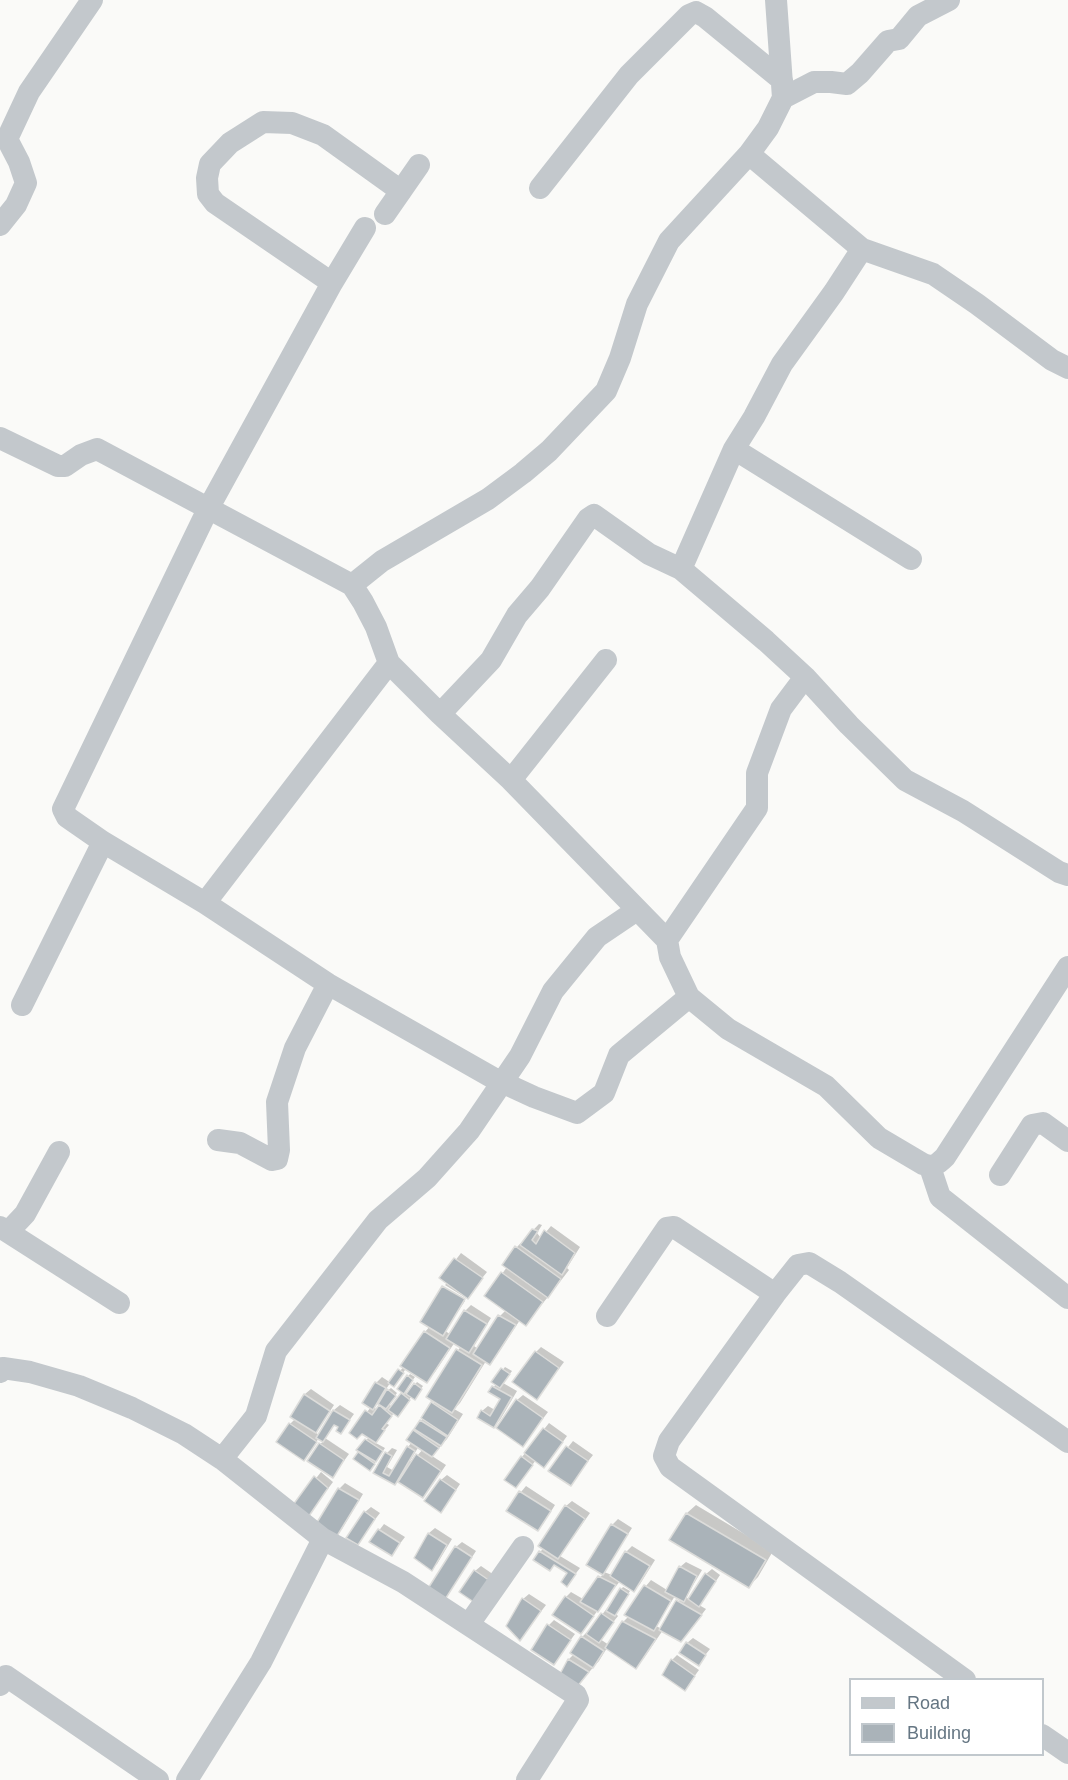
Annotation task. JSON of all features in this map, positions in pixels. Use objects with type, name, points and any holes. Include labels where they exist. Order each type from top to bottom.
[{"type":"street","points":[[0,225],[16,204],[26,183],[19,162],[6,139],[29,92],[92,0]]},
{"type":"street","points":[[352,585],[382,561],[469,508],[488,499],[523,473],[549,451],[606,391],[638,304],[669,241],[748,154],[768,128],[782,89],[776,0]]},
{"type":"street","points":[[782,89],[813,82],[847,84],[860,73],[888,40],[899,39],[918,16],[949,0]]},
{"type":"street","points":[[540,189],[629,75],[689,15],[696,12],[705,17],[782,89]]},
{"type":"street","points":[[332,283],[215,203],[208,194],[207,178],[210,164],[230,143],[263,122],[292,123],[323,135],[400,191]]},
{"type":"street","points":[[748,154],[862,249],[933,274],[1052,360],[1068,368]]},
{"type":"street","points":[[385,214],[419,165]]},
{"type":"street","points":[[364,228],[208,509],[63,809],[67,817],[103,842],[205,903],[328,984],[502,1082],[577,1113],[604,1093],[619,1055],[689,997]]},
{"type":"street","points":[[681,570],[734,449],[782,364],[862,249]]},
{"type":"street","points":[[0,438],[58,466],[65,466],[81,455],[97,449],[352,585],[376,627],[389,663],[511,780],[667,940],[670,957],[689,997],[728,1029],[826,1086],[879,1138],[922,1164],[930,1167],[937,1165],[945,1157],[1068,967]]},
{"type":"street","points":[[734,449],[911,559]]},
{"type":"street","points":[[440,714],[491,660],[517,615],[540,588],[588,519],[594,514],[649,554],[681,570],[766,641],[804,676],[849,726],[905,780],[963,812],[1059,872],[1068,875]]},
{"type":"street","points":[[511,780],[606,660]]},
{"type":"street","points":[[205,903],[389,663]]},
{"type":"street","points":[[667,940],[757,808],[757,773],[782,709],[804,676]]},
{"type":"street","points":[[22,1005],[103,842]]},
{"type":"street","points":[[222,1460],[256,1416],[276,1351],[378,1220],[427,1178],[469,1131],[520,1056],[553,991],[597,937],[637,910]]},
{"type":"street","points":[[218,1140],[240,1143],[272,1160],[277,1159],[279,1150],[277,1102],[294,1048],[328,984]]},
{"type":"street","points":[[1000,1175],[1032,1125],[1043,1124],[1068,1142]]},
{"type":"street","points":[[59,1152],[25,1214],[4,1230],[120,1303]]},
{"type":"street","points":[[930,1167],[940,1197],[1068,1298]]},
{"type":"street","points":[[607,1316],[667,1228],[674,1227],[775,1294]]},
{"type":"street","points":[[962,1678],[670,1467],[664,1456],[669,1441],[775,1294],[798,1265],[809,1263],[840,1282],[1068,1443]]},
{"type":"street","points":[[0,1372],[3,1368],[30,1372],[79,1386],[132,1408],[184,1434],[222,1460],[323,1539],[403,1582],[576,1695],[578,1700],[527,1780]]},
{"type":"street","points":[[187,1780],[261,1662],[323,1539]]},
{"type":"street","points":[[469,1624],[524,1547]]},
{"type":"street","points":[[0,1685],[6,1676],[158,1780]]},
{"type":"street","points":[[1044,1736],[1068,1753]]},
{"type":"building","points":[[532,1229],[538,1231],[532,1240],[536,1244],[544,1230],[575,1253],[562,1275],[520,1245]]},
{"type":"building","points":[[515,1246],[561,1279],[548,1298],[502,1265]]},
{"type":"building","points":[[454,1258],[483,1278],[468,1299],[439,1278]]},
{"type":"building","points":[[501,1272],[543,1302],[526,1326],[484,1296]]},
{"type":"building","points":[[442,1286],[465,1299],[443,1336],[420,1322]]},
{"type":"building","points":[[464,1310],[487,1324],[469,1353],[446,1339]]},
{"type":"building","points":[[498,1315],[516,1325],[490,1365],[473,1354]]},
{"type":"building","points":[[424,1331],[450,1348],[427,1383],[400,1366]]},
{"type":"building","points":[[456,1349],[482,1365],[452,1413],[426,1397]]},
{"type":"building","points":[[535,1351],[559,1368],[537,1400],[512,1382]]},
{"type":"building","points":[[501,1368],[510,1374],[500,1388],[491,1382]]},
{"type":"building","points":[[398,1369],[404,1373],[394,1387],[388,1383]]},
{"type":"building","points":[[407,1375],[413,1380],[404,1394],[397,1389]]},
{"type":"building","points":[[375,1382],[386,1388],[373,1410],[362,1403]]},
{"type":"building","points":[[414,1383],[422,1389],[415,1400],[406,1394]]},
{"type":"building","points":[[492,1386],[512,1397],[494,1428],[477,1418],[481,1410],[490,1416],[500,1399],[488,1392]]},
{"type":"building","points":[[387,1389],[396,1396],[386,1409],[378,1404]]},
{"type":"building","points":[[401,1393],[410,1400],[398,1417],[388,1410]]},
{"type":"building","points":[[304,1394],[330,1411],[316,1433],[290,1417]]},
{"type":"building","points":[[516,1399],[543,1418],[523,1447],[496,1428]]},
{"type":"building","points":[[431,1402],[458,1420],[448,1436],[421,1418]]},
{"type":"building","points":[[379,1405],[392,1416],[382,1429],[385,1430],[376,1443],[362,1434],[357,1439],[349,1433],[365,1410],[372,1415]]},
{"type":"building","points":[[333,1410],[350,1420],[341,1434],[336,1431],[338,1427],[334,1425],[323,1442],[316,1438]]},
{"type":"building","points":[[420,1420],[447,1437],[441,1446],[414,1429]]},
{"type":"building","points":[[289,1423],[317,1442],[304,1461],[276,1442]]},
{"type":"building","points":[[543,1428],[563,1442],[544,1468],[524,1453]]},
{"type":"building","points":[[413,1430],[439,1448],[432,1457],[406,1440]]},
{"type":"building","points":[[365,1439],[383,1451],[376,1462],[356,1450]]},
{"type":"building","points":[[319,1443],[344,1460],[333,1478],[307,1461]]},
{"type":"building","points":[[407,1446],[415,1451],[395,1485],[373,1473],[385,1452],[392,1456],[383,1473],[389,1476]]},
{"type":"building","points":[[566,1446],[588,1461],[571,1486],[548,1471]]},
{"type":"building","points":[[358,1452],[375,1464],[370,1471],[353,1459]]},
{"type":"building","points":[[416,1454],[441,1471],[423,1498],[398,1482]]},
{"type":"building","points":[[521,1456],[533,1465],[516,1488],[504,1480]]},
{"type":"building","points":[[314,1476],[328,1488],[309,1516],[293,1505]]},
{"type":"building","points":[[440,1479],[456,1490],[441,1513],[424,1501]]},
{"type":"building","points":[[338,1488],[359,1500],[337,1536],[316,1524]]},
{"type":"building","points":[[519,1491],[551,1511],[538,1531],[506,1511]]},
{"type":"building","points":[[565,1505],[585,1519],[558,1559],[538,1546]]},
{"type":"building","points":[[364,1511],[375,1519],[358,1545],[346,1538]]},
{"type":"building","points":[[686,1513],[766,1560],[749,1588],[669,1540]]},
{"type":"building","points":[[611,1524],[628,1534],[603,1575],[586,1565]]},
{"type":"building","points":[[378,1529],[400,1543],[392,1556],[369,1542]]},
{"type":"building","points":[[428,1533],[447,1545],[432,1571],[414,1558]]},
{"type":"building","points":[[455,1546],[472,1557],[444,1601],[427,1590]]},
{"type":"building","points":[[539,1551],[576,1574],[567,1587],[561,1582],[567,1573],[554,1565],[550,1571],[533,1560]]},
{"type":"building","points":[[625,1551],[650,1566],[634,1592],[610,1576]]},
{"type":"building","points":[[679,1566],[697,1576],[684,1602],[665,1592]]},
{"type":"building","points":[[474,1570],[493,1583],[478,1605],[459,1592]]},
{"type":"building","points":[[705,1573],[716,1581],[699,1607],[688,1599]]},
{"type":"building","points":[[598,1576],[616,1585],[598,1612],[580,1602]]},
{"type":"building","points":[[644,1585],[671,1601],[654,1631],[624,1615]]},
{"type":"building","points":[[620,1588],[629,1594],[615,1616],[606,1611]]},
{"type":"building","points":[[565,1596],[594,1616],[581,1634],[552,1615]]},
{"type":"building","points":[[522,1598],[541,1611],[520,1641],[506,1626]]},
{"type":"building","points":[[676,1600],[702,1615],[681,1642],[659,1630]]},
{"type":"building","points":[[601,1613],[614,1622],[599,1643],[586,1634]]},
{"type":"building","points":[[622,1621],[656,1639],[636,1669],[605,1648]]},
{"type":"building","points":[[547,1624],[571,1640],[554,1665],[531,1650]]},
{"type":"building","points":[[581,1636],[604,1651],[593,1668],[570,1653]]},
{"type":"building","points":[[686,1642],[706,1655],[699,1666],[679,1653]]},
{"type":"building","points":[[568,1659],[589,1672],[577,1687],[560,1674]]},
{"type":"building","points":[[671,1659],[695,1676],[685,1691],[662,1675]]}]
